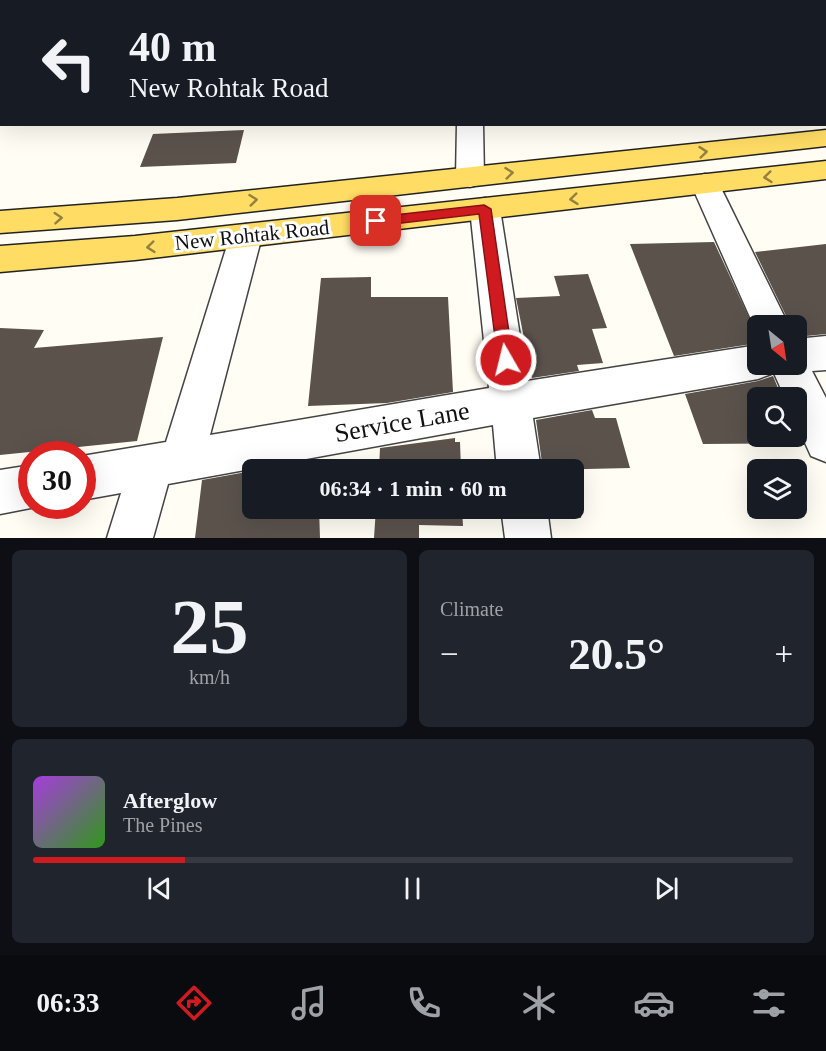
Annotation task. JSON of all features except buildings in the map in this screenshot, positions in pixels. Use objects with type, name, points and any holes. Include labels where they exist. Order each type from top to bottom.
[{"type":"main road","name":"New Rohtak Road","points":[[0,222],[177,209],[826,138]]},
{"type":"main road","name":"New Rohtak Road","points":[[0,259],[246,236],[826,170]]},
{"type":"street","points":[[470,126],[470,177]]},
{"type":"street","points":[[705,184],[766,315]]},
{"type":"street","points":[[484,209],[518,459]]},
{"type":"street","points":[[130,538],[167,463],[246,236]]},
{"type":"street","points":[[807,355],[826,353]]},
{"type":"street","name":"Service Lane","points":[[96,476],[511,402],[747,364]]},
{"type":"street","points":[[794,375],[826,441]]},
{"type":"street","points":[[0,492],[18,489]]},
{"type":"street","points":[[525,519],[528,538]]},
{"type":"route","points":[[376,221],[484,209],[506,360]]}]
